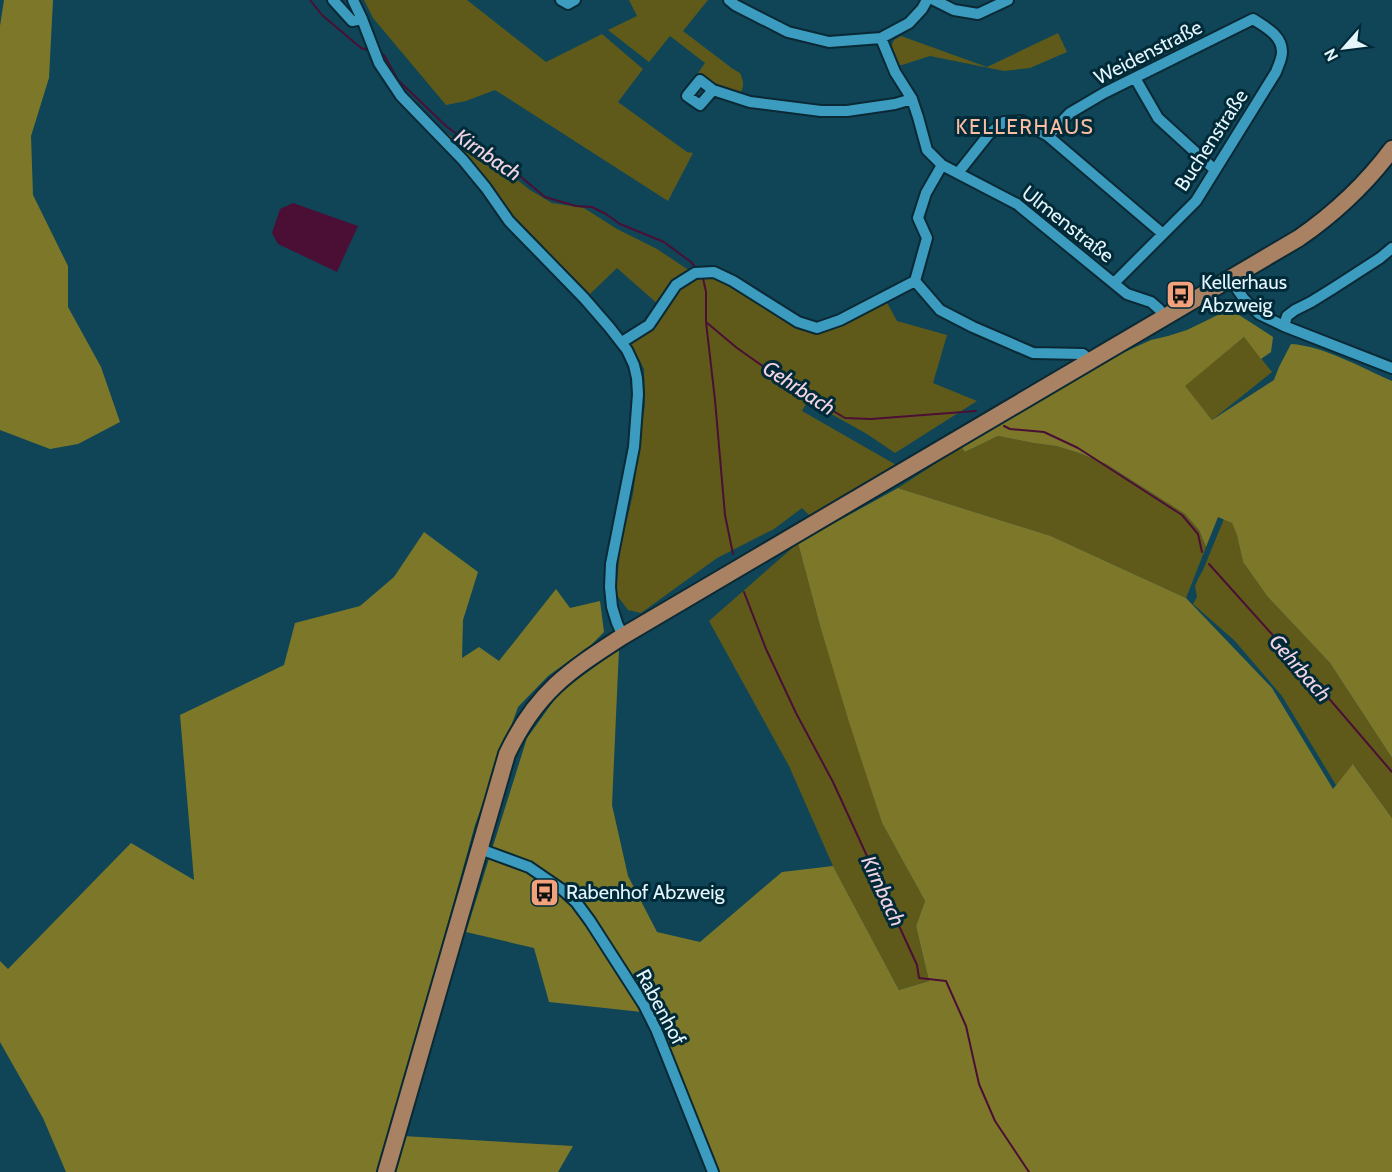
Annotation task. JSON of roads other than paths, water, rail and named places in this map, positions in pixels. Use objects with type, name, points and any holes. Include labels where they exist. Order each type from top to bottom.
[{"type":"main road","points":[[387,1172],[507,754],[528,716],[557,682],[623,636],[1299,238],[1345,202],[1392,149]]},
{"type":"street","points":[[333,0],[352,21],[362,19]]},
{"type":"street","points":[[353,0],[379,63],[401,96],[464,160],[509,221],[584,298],[622,342],[634,365],[638,394],[634,447],[611,564],[610,587],[612,607],[623,636]]},
{"type":"street","points":[[561,0],[568,4],[575,0]]},
{"type":"street","points":[[729,0],[788,32],[829,42],[881,38],[909,23],[927,0]]},
{"type":"street","points":[[934,0],[954,10],[978,14],[1008,0]]},
{"type":"street","name":"Weidenstraße","points":[[1048,136],[1070,113],[1104,93],[1253,19],[1270,30]]},
{"type":"street","name":"Buchenstraße","points":[[1114,283],[1196,201],[1276,72],[1282,54],[1280,42],[1270,30]]},
{"type":"street","name":"Ulmenstraße","points":[[881,38],[895,72],[912,99],[927,150],[942,165],[1017,204],[1127,294],[1152,302],[1165,317]]},
{"type":"street","points":[[1135,78],[1158,118],[1215,170]]},
{"type":"street","points":[[713,90],[750,102],[821,111],[847,111],[895,104],[912,99]]},
{"type":"street","points":[[958,173],[989,134],[1004,122],[1022,121],[1048,136],[1163,234]]},
{"type":"street","points":[[622,342],[649,324],[676,285],[695,273],[714,272],[733,280],[798,322],[818,328],[840,320],[915,281],[927,238],[918,218],[926,193],[942,165]]},
{"type":"street","points":[[1284,326],[1287,316],[1294,310],[1332,289],[1388,251],[1392,264]]},
{"type":"street","points":[[1230,279],[1237,291],[1259,314],[1392,368]]},
{"type":"street","points":[[915,281],[940,310],[973,327],[1033,353],[1083,354],[1089,362]]},
{"type":"street","name":"Rabenhof","points":[[480,849],[529,867],[564,891],[576,902],[590,921],[644,1005],[656,1029],[713,1172]]},
{"type":"waterway","name":"Kirnbach","points":[[310,0],[322,15],[361,48],[371,51]]},
{"type":"waterway","name":"Kirnbach","points":[[379,53],[384,55],[398,80],[446,126],[467,142],[489,150],[545,197],[576,206],[592,207],[620,224],[664,242],[696,268]]},
{"type":"waterway","name":"Kirnbach","points":[[703,278],[725,515],[733,554]]},
{"type":"waterway","name":"Gehrbach","points":[[706,322],[737,348],[788,384],[845,418],[871,419],[976,411]]},
{"type":"waterway","name":"Gehrbach","points":[[1004,426],[1010,429],[1044,432],[1078,448],[1182,515],[1198,534],[1202,552]]},
{"type":"waterway","name":"Gehrbach","points":[[1209,564],[1392,772]]},
{"type":"waterway","name":"Kirnbach","points":[[744,592],[766,649],[796,713],[833,782],[917,965],[919,978],[946,981],[966,1026],[979,1084],[995,1121],[1029,1172]]},
{"type":"place","name":"Kellerhaus Abzweig","points":[[1180,294]]},
{"type":"place","name":"Rabenhof Abzweig","points":[[545,892]]},
{"type":"district","name":"KELLERHAUS","points":[[1025,127]]}]
